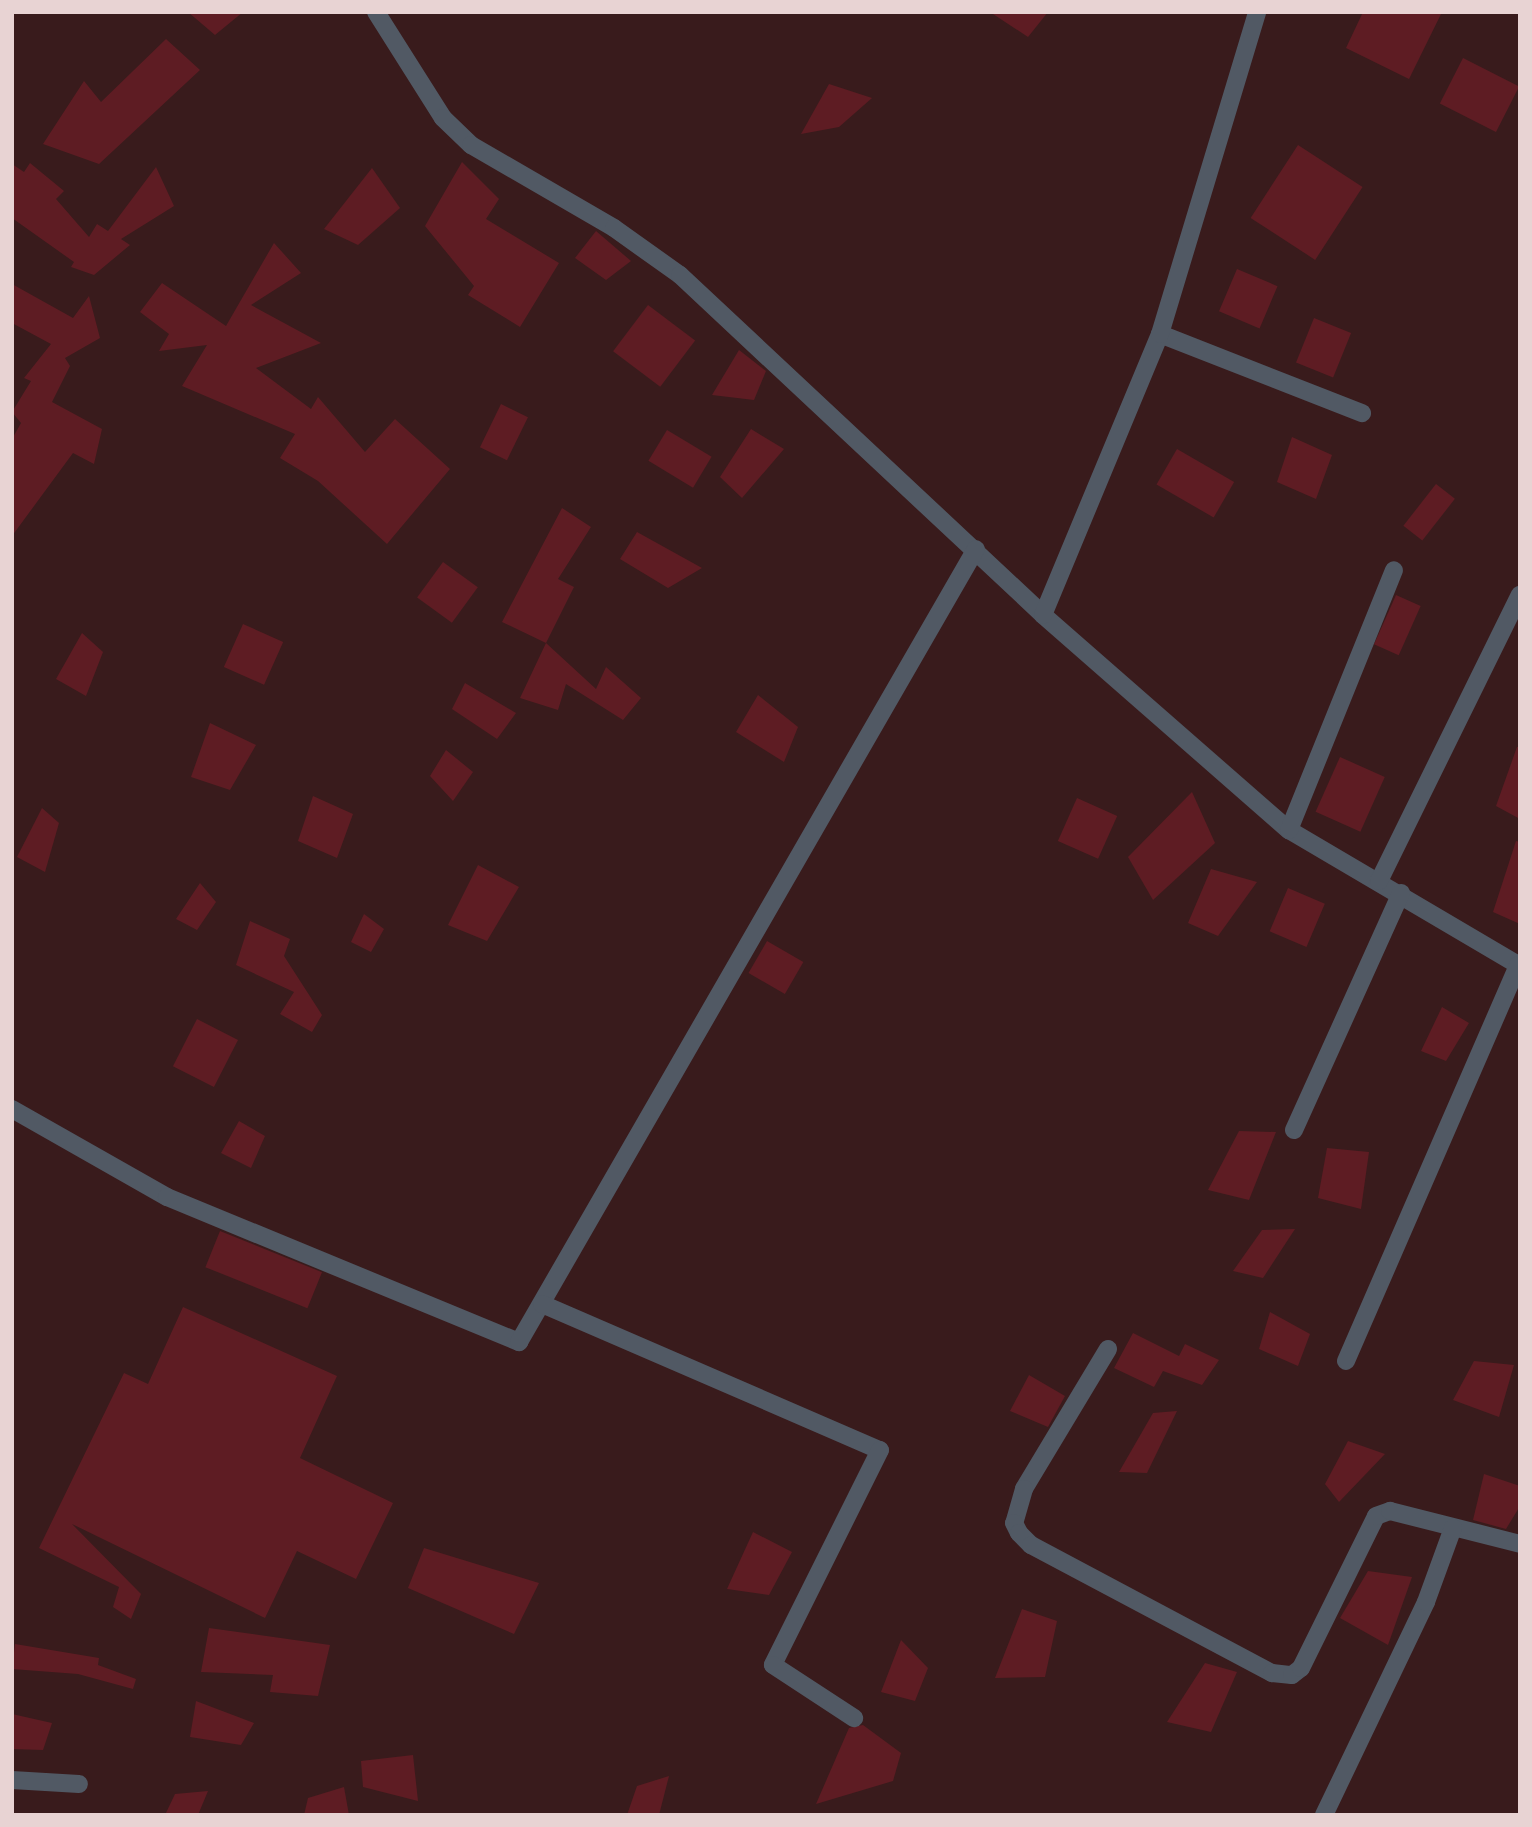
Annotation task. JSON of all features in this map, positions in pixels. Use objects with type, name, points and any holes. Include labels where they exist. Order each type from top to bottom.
[{"type":"street","points":[[376,12],[443,118],[471,145],[614,228],[680,275],[976,549],[1043,615],[1289,830],[1401,893],[1519,965],[1346,1362]]},
{"type":"street","points":[[1043,615],[1160,334],[1257,12]]},
{"type":"street","points":[[1160,334],[1362,413]]},
{"type":"street","points":[[12,1109],[167,1197],[519,1342],[976,549]]},
{"type":"street","points":[[1289,830],[1394,570]]},
{"type":"street","points":[[1379,881],[1520,595]]},
{"type":"street","points":[[1294,1130],[1401,893]]},
{"type":"street","points":[[542,1304],[880,1450],[773,1665],[854,1718]]},
{"type":"street","points":[[1108,1349],[1024,1489],[1014,1523],[1031,1545],[1272,1673],[1292,1675],[1300,1668],[1376,1516],[1390,1511],[1520,1544]]},
{"type":"street","points":[[1324,1815],[1426,1602],[1453,1528]]},
{"type":"street","points":[[12,1780],[79,1784]]},
{"type":"building","points":[[188,12],[243,12],[215,35]]},
{"type":"building","points":[[990,12],[1048,12],[1028,37]]},
{"type":"building","points":[[1363,12],[1442,12],[1409,79],[1346,48]]},
{"type":"building","points":[[166,39],[200,70],[99,164],[43,144],[84,81],[101,102]]},
{"type":"building","points":[[1463,58],[1519,87],[1496,132],[1440,103]]},
{"type":"building","points":[[829,84],[872,98],[839,127],[801,134]]},
{"type":"building","points":[[1298,145],[1363,187],[1315,260],[1251,218]]},
{"type":"building","points":[[462,162],[499,199],[486,219],[559,263],[520,327],[468,295],[474,286],[425,226]]},
{"type":"building","points":[[30,163],[64,191],[56,199],[89,237],[97,224],[108,231],[156,167],[174,206],[121,239],[130,245],[94,275],[71,267],[74,262],[12,218],[12,164],[24,172]]},
{"type":"building","points":[[372,168],[400,208],[358,245],[324,229]]},
{"type":"building","points":[[596,231],[631,261],[606,280],[575,258]]},
{"type":"building","points":[[274,243],[301,273],[251,305],[321,343],[256,368],[311,409],[318,397],[365,452],[395,419],[450,469],[387,544],[318,481],[280,458],[295,434],[182,386],[207,345],[159,351],[169,334],[140,312],[162,283],[226,326]]},
{"type":"building","points":[[1237,269],[1278,286],[1260,329],[1219,311]]},
{"type":"building","points":[[12,284],[73,318],[89,296],[100,338],[65,358],[70,366],[52,402],[102,429],[94,464],[73,453],[12,536],[12,439],[21,423],[12,412],[31,381],[24,378],[51,344],[12,323]]},
{"type":"building","points":[[648,305],[695,341],[660,387],[613,351]]},
{"type":"building","points":[[1314,318],[1351,333],[1333,377],[1296,363]]},
{"type":"building","points":[[739,350],[766,371],[754,400],[712,395]]},
{"type":"building","points":[[501,404],[528,417],[507,460],[480,447]]},
{"type":"building","points":[[751,429],[784,449],[742,498],[720,477]]},
{"type":"building","points":[[667,430],[712,457],[693,488],[648,461]]},
{"type":"building","points":[[1292,437],[1332,455],[1316,499],[1277,482]]},
{"type":"building","points":[[1177,449],[1234,482],[1214,518],[1156,485]]},
{"type":"building","points":[[1436,484],[1455,499],[1422,541],[1403,526]]},
{"type":"building","points":[[562,508],[591,527],[558,579],[574,587],[546,643],[502,622]]},
{"type":"building","points":[[637,532],[702,568],[668,588],[620,559]]},
{"type":"building","points":[[443,562],[478,587],[452,623],[417,598]]},
{"type":"building","points":[[1396,595],[1421,606],[1399,655],[1374,644]]},
{"type":"building","points":[[243,624],[283,642],[264,685],[224,667]]},
{"type":"building","points":[[82,633],[103,652],[86,696],[56,679]]},
{"type":"building","points":[[546,643],[596,689],[606,667],[641,698],[623,720],[566,684],[558,710],[520,698]]},
{"type":"building","points":[[465,683],[516,713],[497,739],[452,709]]},
{"type":"building","points":[[758,695],[798,727],[784,762],[736,732]]},
{"type":"building","points":[[210,723],[256,745],[230,790],[191,777]]},
{"type":"building","points":[[1517,747],[1520,747],[1520,819],[1496,806]]},
{"type":"building","points":[[446,750],[473,772],[453,801],[430,776]]},
{"type":"building","points":[[1340,757],[1385,777],[1360,832],[1316,812]]},
{"type":"building","points":[[1192,792],[1215,843],[1153,900],[1128,857]]},
{"type":"building","points":[[313,796],[353,814],[337,858],[298,841]]},
{"type":"building","points":[[1077,798],[1117,816],[1098,859],[1058,841]]},
{"type":"building","points":[[42,808],[59,823],[45,872],[17,857]]},
{"type":"building","points":[[1516,841],[1520,842],[1520,924],[1493,912]]},
{"type":"building","points":[[478,865],[519,887],[487,941],[448,925]]},
{"type":"building","points":[[1211,869],[1257,882],[1218,936],[1188,923]]},
{"type":"building","points":[[200,883],[216,902],[197,930],[176,919]]},
{"type":"building","points":[[1288,888],[1325,904],[1306,947],[1270,931]]},
{"type":"building","points":[[364,914],[384,929],[371,952],[351,942]]},
{"type":"building","points":[[250,921],[290,939],[284,956],[322,1015],[312,1032],[280,1014],[294,992],[236,965]]},
{"type":"building","points":[[767,941],[803,962],[785,994],[748,973]]},
{"type":"building","points":[[1442,1007],[1469,1023],[1446,1061],[1421,1051]]},
{"type":"building","points":[[197,1019],[238,1040],[214,1087],[173,1066]]},
{"type":"building","points":[[239,1121],[265,1136],[251,1168],[221,1153]]},
{"type":"building","points":[[1239,1131],[1276,1132],[1249,1200],[1208,1190]]},
{"type":"building","points":[[1327,1148],[1369,1152],[1361,1209],[1318,1198]]},
{"type":"building","points":[[1295,1229],[1263,1278],[1233,1271],[1262,1230]]},
{"type":"building","points":[[220,1231],[322,1272],[307,1308],[205,1267]]},
{"type":"building","points":[[183,1307],[337,1376],[300,1458],[393,1503],[356,1579],[297,1551],[265,1618],[72,1524],[141,1594],[131,1619],[113,1607],[119,1587],[39,1548],[124,1373],[148,1384]]},
{"type":"building","points":[[1270,1312],[1310,1334],[1298,1366],[1259,1349]]},
{"type":"building","points":[[1133,1333],[1179,1356],[1185,1344],[1219,1360],[1202,1385],[1163,1371],[1154,1387],[1114,1368]]},
{"type":"building","points":[[1474,1361],[1514,1365],[1499,1417],[1453,1400]]},
{"type":"building","points":[[1029,1375],[1065,1396],[1048,1427],[1010,1411]]},
{"type":"building","points":[[1177,1411],[1147,1473],[1119,1472],[1153,1413]]},
{"type":"building","points":[[1348,1441],[1385,1454],[1339,1502],[1325,1484]]},
{"type":"building","points":[[1484,1474],[1520,1486],[1520,1506],[1506,1529],[1473,1520]]},
{"type":"building","points":[[753,1532],[792,1552],[769,1595],[727,1589]]},
{"type":"building","points":[[424,1548],[539,1583],[514,1634],[408,1588]]},
{"type":"building","points":[[1368,1571],[1412,1577],[1388,1645],[1340,1618]]},
{"type":"building","points":[[1022,1609],[1057,1621],[1045,1677],[995,1678]]},
{"type":"building","points":[[209,1628],[330,1645],[318,1696],[270,1692],[273,1675],[201,1672]]},
{"type":"building","points":[[901,1640],[928,1668],[915,1701],[881,1692]]},
{"type":"building","points":[[15,1644],[99,1658],[98,1665],[136,1679],[133,1689],[78,1674],[12,1669]]},
{"type":"building","points":[[1205,1663],[1237,1672],[1211,1732],[1167,1722]]},
{"type":"building","points":[[196,1701],[254,1723],[241,1745],[190,1737]]},
{"type":"building","points":[[12,1714],[52,1723],[43,1750],[12,1749]]},
{"type":"building","points":[[863,1725],[901,1753],[893,1781],[816,1804],[849,1728]]},
{"type":"building","points":[[413,1755],[418,1801],[363,1787],[361,1761]]},
{"type":"building","points":[[669,1776],[659,1815],[627,1815],[637,1786]]},
{"type":"building","points":[[344,1787],[349,1815],[304,1815],[308,1798]]},
{"type":"building","points":[[208,1791],[198,1815],[165,1815],[175,1794]]}]
